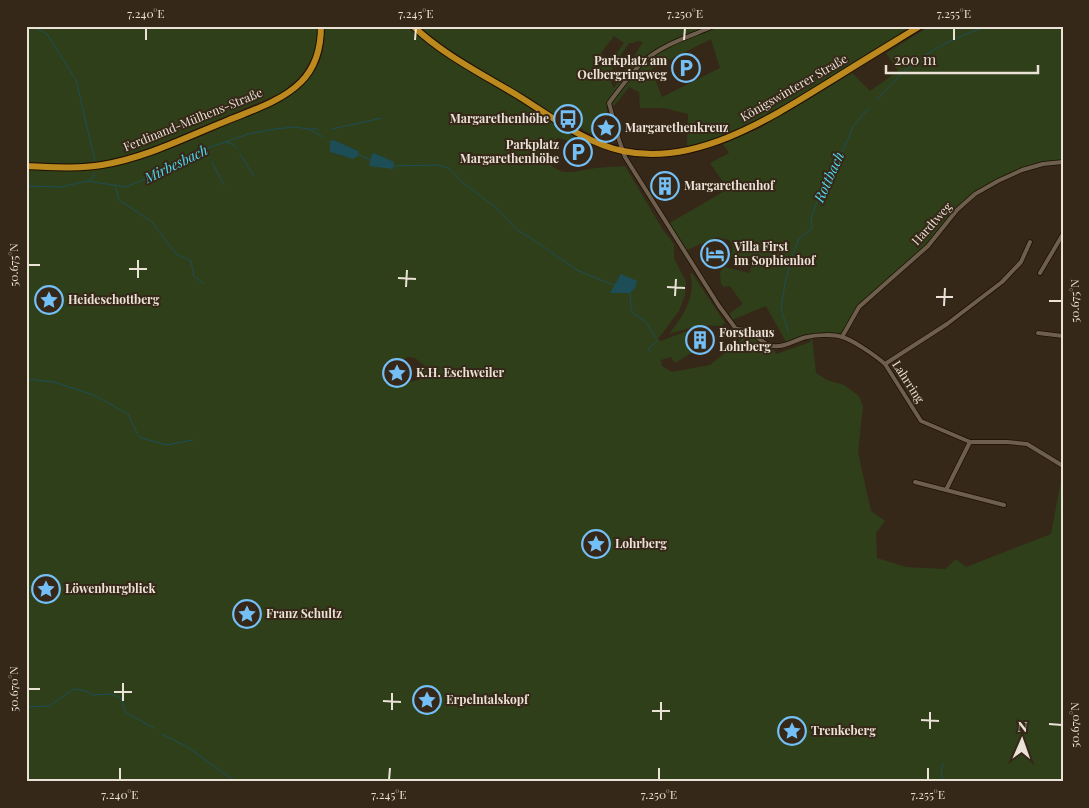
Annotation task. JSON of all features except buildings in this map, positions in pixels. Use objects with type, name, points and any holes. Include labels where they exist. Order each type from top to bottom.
[{"type":"main road","name":"Ferdinand-Mülhens-Straße","points":[[26,166],[82,167],[128,159],[155,150],[276,99],[298,85],[311,69],[319,49],[321,26]]},
{"type":"main road","name":"Königswinterer Straße","points":[[413,26],[441,48],[578,133],[598,143],[622,151],[648,154],[672,152],[734,135],[782,110],[920,26]]},
{"type":"street","points":[[622,151],[609,102],[623,83],[644,61],[667,47],[714,26]]},
{"type":"street","name":"Lahrring","points":[[622,151],[718,306],[736,329],[743,328],[769,346],[776,347],[808,336],[842,337],[876,356],[885,364],[921,421],[970,442],[1027,444],[1063,466]]},
{"type":"street","name":"Hardtweg","points":[[842,337],[859,308],[928,246],[957,210],[975,194],[1027,168],[1063,162]]},
{"type":"street","points":[[1040,273],[1063,234]]},
{"type":"street","points":[[885,364],[947,324],[1002,282],[1021,262],[1030,242]]},
{"type":"street","points":[[1038,333],[1063,336]]},
{"type":"street","points":[[946,490],[970,442]]},
{"type":"street","points":[[915,482],[1004,505]]},
{"type":"green space","points":[[26,26],[317,26],[317,42],[312,59],[300,77],[281,93],[160,144],[108,160],[74,164],[26,162]]},
{"type":"green space","points":[[324,26],[408,26],[452,59],[558,124],[576,138],[591,144],[590,147],[558,138],[551,146],[550,153],[550,164],[555,168],[561,171],[572,172],[625,166],[663,230],[674,244],[674,258],[686,282],[685,295],[679,311],[658,339],[661,341],[687,331],[691,337],[697,332],[711,330],[712,332],[698,334],[693,340],[694,346],[699,348],[677,362],[674,362],[671,357],[661,360],[662,366],[672,372],[710,365],[749,333],[768,345],[776,354],[811,342],[810,338],[812,337],[816,373],[827,380],[844,385],[859,396],[863,406],[858,452],[871,511],[885,521],[876,533],[877,558],[906,567],[945,569],[956,559],[966,567],[1051,534],[1063,470],[1063,782],[26,782],[26,170],[77,170],[107,167],[152,155],[220,128],[286,98],[296,91],[316,68],[323,49]],"holes":[[[334,140],[358,151],[345,157],[331,152]],[[415,358],[427,368],[419,374],[419,380],[409,382],[406,378],[400,378],[394,363],[396,359]]]},
{"type":"green space","points":[[418,26],[919,26],[757,122],[721,139],[687,146],[688,114],[664,108],[640,108],[639,92],[629,87],[614,106],[606,107],[614,136],[614,139],[610,142],[585,131],[575,123],[575,117],[561,111],[553,116],[447,48]],"holes":[[[614,36],[624,43],[609,64],[601,53]],[[711,39],[720,68],[662,97],[651,69]],[[637,41],[643,42],[614,88],[611,82],[614,65],[629,43]]]},
{"type":"green space","points":[[930,26],[1063,26],[1063,161],[1041,163],[997,182],[958,211],[897,277],[860,308],[844,336],[806,334],[786,342],[766,306],[732,320],[730,313],[743,304],[730,286],[724,287],[721,284],[720,272],[724,267],[750,273],[752,256],[730,257],[733,247],[729,240],[717,237],[687,250],[668,224],[728,189],[710,163],[729,153],[723,144],[760,128],[852,73],[870,91],[898,71],[886,53]]},
{"type":"green space","points":[[692,273],[725,323],[721,326],[700,325],[669,334],[687,306],[692,290],[690,274]]},
{"type":"water","points":[[334,140],[358,151],[359,155],[353,159],[330,152],[330,141]]},
{"type":"water","points":[[374,153],[394,162],[393,169],[369,166],[372,154]]},
{"type":"water","points":[[621,274],[637,281],[635,288],[630,293],[610,293]]},
{"type":"waterway","points":[[32,26],[47,34],[76,80],[95,161]]},
{"type":"waterway","name":"Rottbach","points":[[877,100],[902,73],[926,54],[987,26]]},
{"type":"waterway","name":"Rottbach","points":[[789,334],[781,309],[792,256],[799,239],[812,228],[811,219],[824,181],[841,155],[854,125],[869,108]]},
{"type":"waterway","points":[[332,129],[382,118]]},
{"type":"waterway","name":"Mirbesbach","points":[[26,186],[61,187],[87,181],[126,187],[163,172],[196,152],[248,134],[295,127],[309,129],[323,137]]},
{"type":"waterway","name":"Mirbesbach","points":[[311,129],[318,129]]},
{"type":"waterway","points":[[226,142],[238,149]]},
{"type":"waterway","points":[[199,152],[209,157]]},
{"type":"waterway","points":[[240,154],[254,176]]},
{"type":"waterway","name":"Mirbesbach","points":[[359,155],[372,160]]},
{"type":"waterway","points":[[212,162],[224,185]]},
{"type":"waterway","name":"Mirbesbach","points":[[392,166],[437,165],[449,168],[462,182],[498,209],[516,229],[577,270],[613,285]]},
{"type":"waterway","points":[[89,180],[93,178],[94,173]]},
{"type":"waterway","points":[[115,185],[119,200],[152,222],[176,254],[191,261],[194,276],[204,284]]},
{"type":"waterway","name":"Mirbesbach","points":[[630,293],[633,313],[646,322],[656,338]]},
{"type":"waterway","name":"Mirbesbach","points":[[649,351],[648,349],[657,341]]},
{"type":"waterway","points":[[26,379],[54,382],[94,395],[128,414],[139,437],[166,445],[193,440]]},
{"type":"waterway","points":[[26,707],[49,706],[74,689],[86,691],[92,695],[111,694],[121,698],[126,713],[154,728]]},
{"type":"waterway","points":[[161,734],[186,746],[236,782]]},
{"type":"waterway","points":[[943,763],[941,772],[943,782]]},
{"type":"place","name":"Parkplatz am Oelbergringweg","points":[[686,68]]},
{"type":"place","name":"Margarethenhöhe","points":[[568,119]]},
{"type":"place","name":"Margarethenkreuz","points":[[606,128]]},
{"type":"place","name":"Parkplatz Margarethenhöhe","points":[[578,152]]},
{"type":"place","name":"Margarethenhof","points":[[665,186]]},
{"type":"place","name":"Villa First im Sophienhof","points":[[715,254]]},
{"type":"place","name":"Heideschottberg","points":[[49,300]]},
{"type":"place","name":"Forsthaus Lohrberg","points":[[700,340]]},
{"type":"place","name":"K.H. Eschweiler","points":[[397,373]]},
{"type":"place","name":"Lohrberg","points":[[596,544]]},
{"type":"place","name":"Löwenburgblick","points":[[46,589]]},
{"type":"place","name":"Franz Schultz","points":[[247,614]]},
{"type":"place","name":"Erpelntalskopf","points":[[427,700]]},
{"type":"place","name":"Trenkeberg","points":[[792,731]]}]
